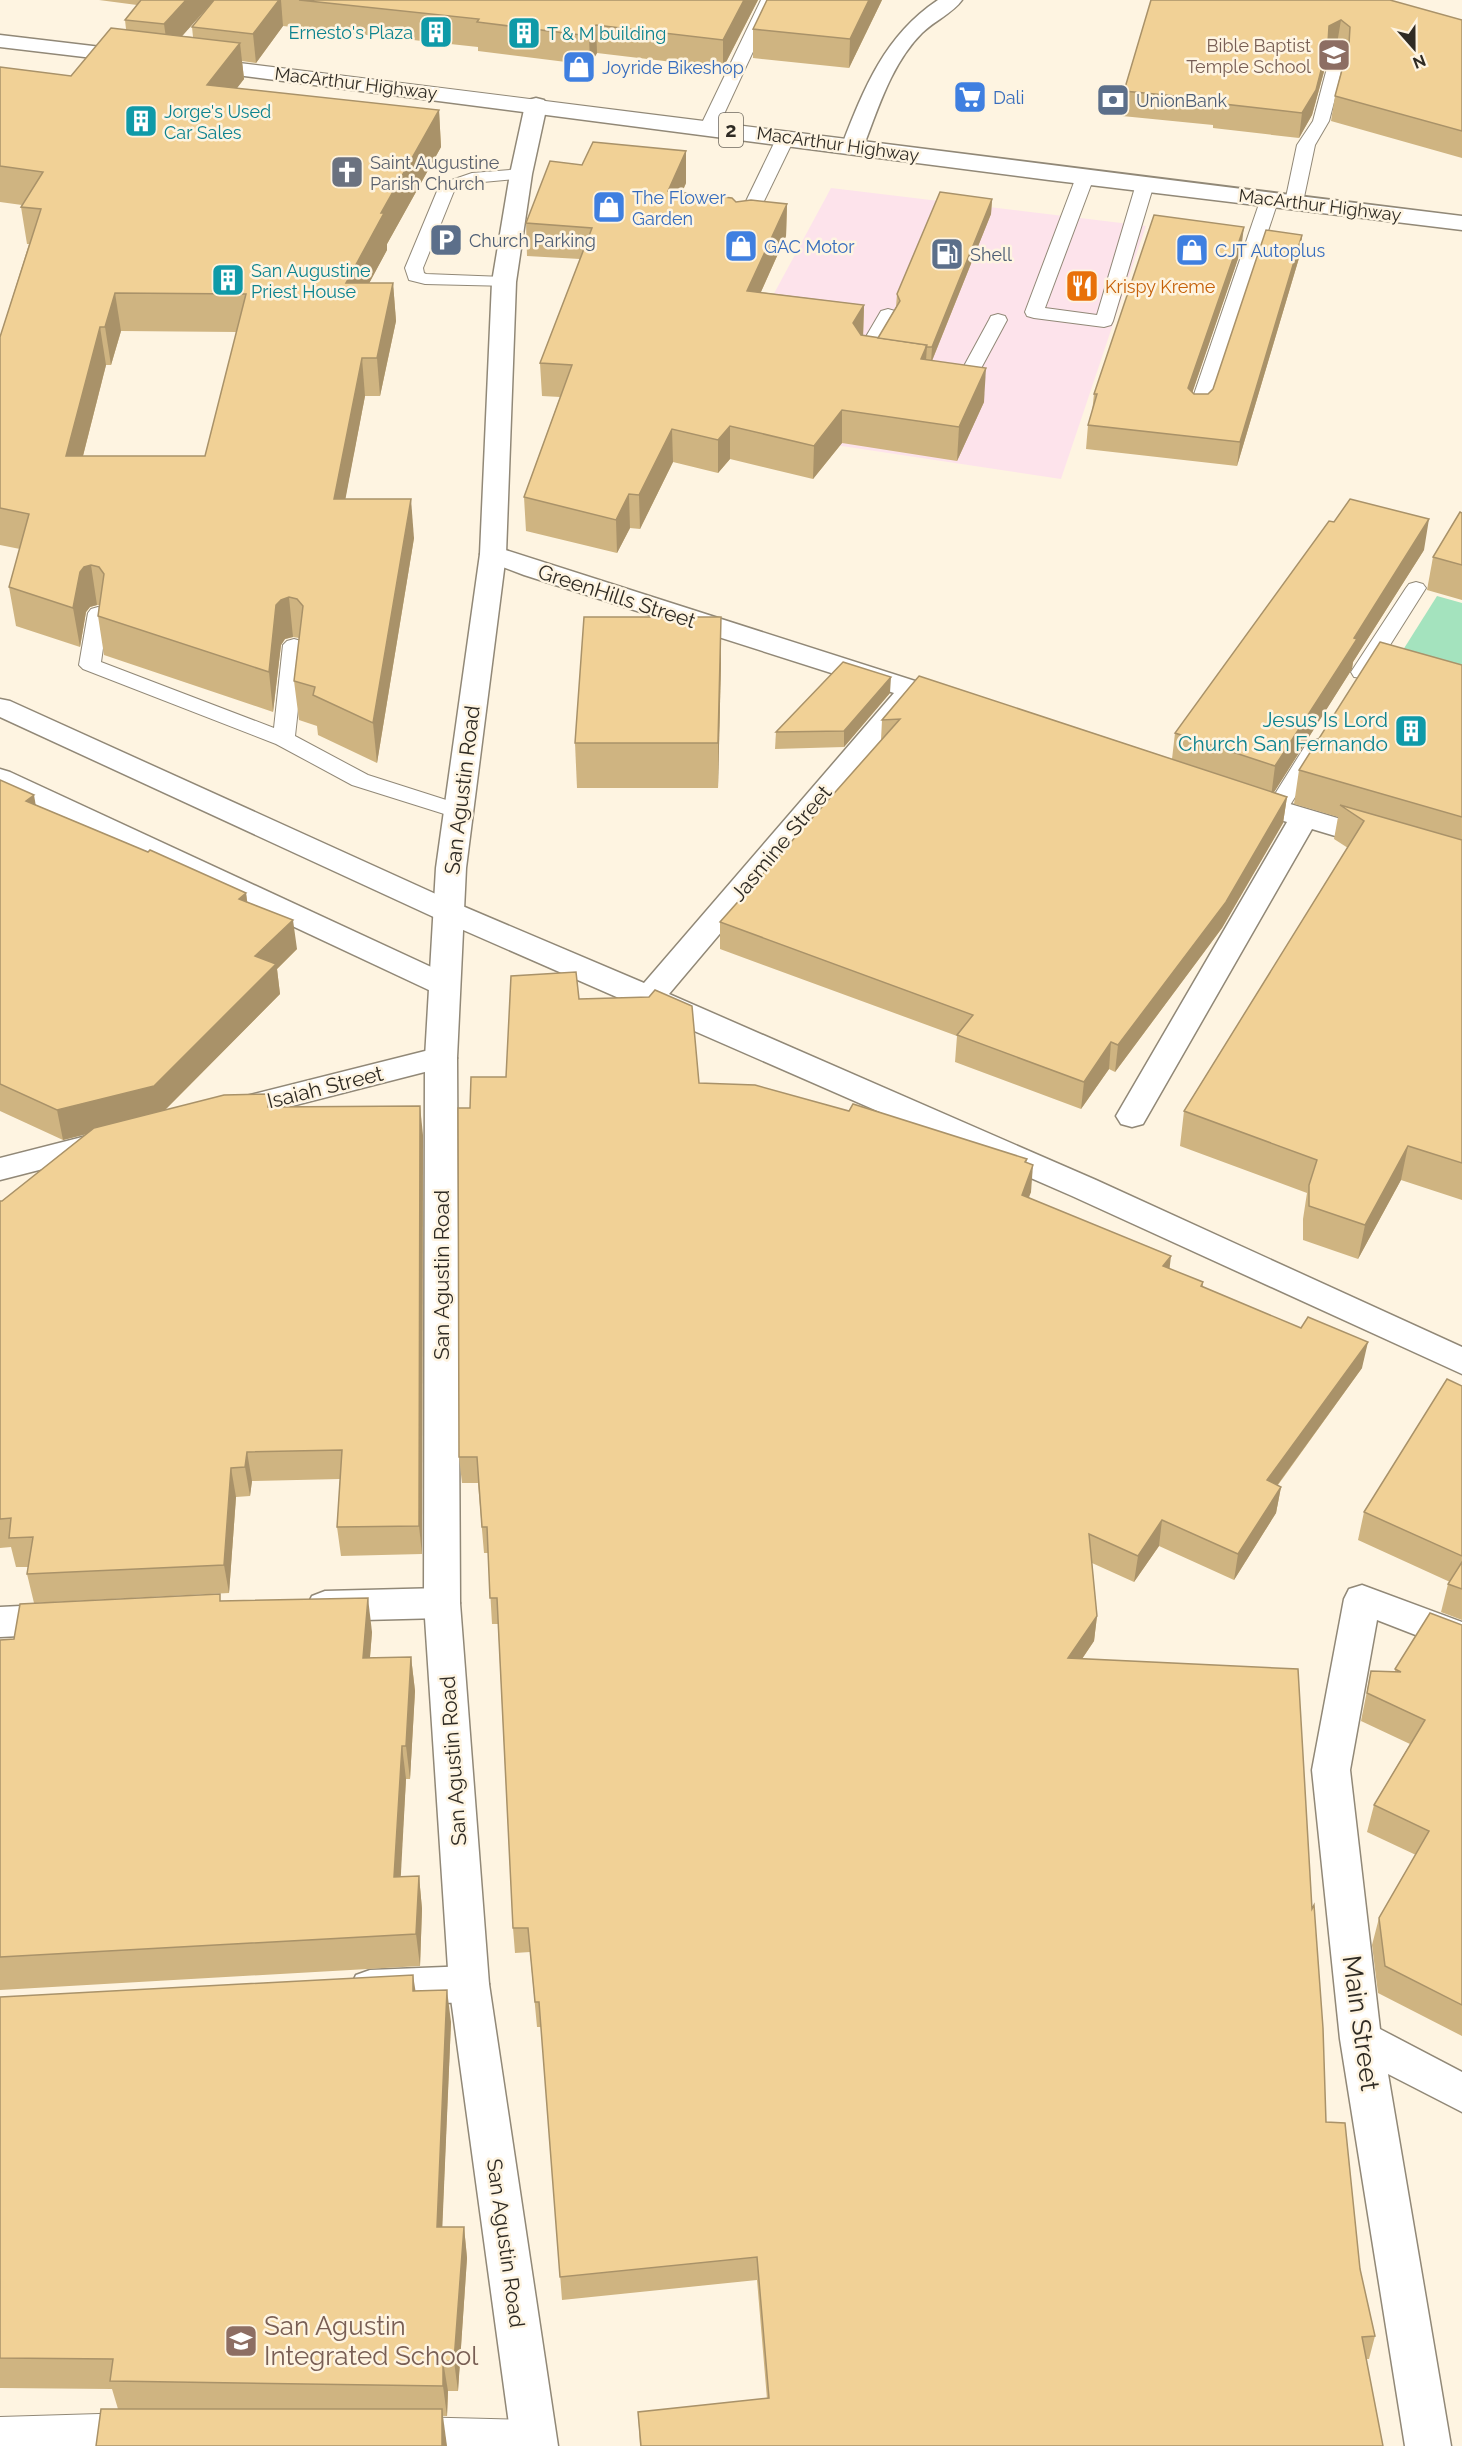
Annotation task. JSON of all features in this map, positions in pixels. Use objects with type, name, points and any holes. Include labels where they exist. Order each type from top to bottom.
[{"type":"main road","points":[[853,145],[882,72],[891,57],[914,28],[952,0]]},
{"type":"main road","points":[[0,40],[152,59]]},
{"type":"main road","name":"MacArthur Highway","points":[[182,53],[536,105],[1085,177],[1462,223]]},
{"type":"main road","name":"San Agustin Road","points":[[534,2442],[469,1984],[442,1602],[441,1058],[457,811],[492,554],[504,282],[521,174],[536,105]]},
{"type":"main road","name":"GreenHills Street","points":[[492,554],[533,570],[980,711]]},
{"type":"main road","name":"Jasmine Street","points":[[649,997],[912,689]]},
{"type":"main road","points":[[0,707],[449,912],[1084,1188],[1462,1361]]},
{"type":"main road","points":[[0,778],[444,985]]},
{"type":"main road","points":[[1219,791],[1462,865]]},
{"type":"main road","points":[[1132,1116],[1290,813]]},
{"type":"main road","name":"Isaiah Street","points":[[197,1119],[441,1058]]},
{"type":"main road","points":[[0,1169],[139,1134]]},
{"type":"main road","name":"Main Street","points":[[1428,2446],[1361,2039],[1331,1770],[1362,1599],[1462,1638]]},
{"type":"main road","points":[[293,1607],[442,1602]]},
{"type":"main road","points":[[0,1622],[94,1617]]},
{"type":"main road","points":[[338,1990],[469,1984]]},
{"type":"main road","points":[[1361,2039],[1462,2093]]},
{"type":"lane","points":[[709,127],[768,0]]},
{"type":"lane","points":[[1294,202],[1306,146],[1322,121],[1335,68],[1336,51]]},
{"type":"lane","points":[[742,228],[786,137]]},
{"type":"lane","points":[[504,282],[425,279],[415,276],[414,268],[446,188],[456,182],[471,178],[521,174]]},
{"type":"lane","points":[[1085,177],[1034,312],[1104,321],[1145,184]]},
{"type":"lane","points":[[1198,412],[1253,255],[1270,198]]},
{"type":"lane","points":[[888,315],[863,357],[867,362],[890,366]]},
{"type":"lane","points":[[924,370],[957,375],[970,370],[998,320]]},
{"type":"lane","points":[[1352,688],[1416,588]]},
{"type":"lane","points":[[98,613],[90,665],[284,739],[360,780],[457,811]]},
{"type":"lane","points":[[284,739],[294,645]]},
{"type":"lane","points":[[1290,813],[1327,729]]},
{"type":"lane","points":[[0,2434],[167,2430]]},
{"type":"lane","points":[[380,2433],[534,2442]]},
{"type":"shaded area","points":[[831,188],[1146,226],[1061,479],[703,425]]},
{"type":"green space","points":[[1437,596],[1462,603],[1462,698],[1386,677]]},
{"type":"building","points":[[141,0],[186,0],[164,24],[125,20]]},
{"type":"building","points":[[214,0],[279,0],[253,34],[192,27]]},
{"type":"building","points":[[299,0],[744,0],[723,40],[596,25],[589,36],[477,22],[479,19]]},
{"type":"building","points":[[767,0],[869,0],[850,39],[753,29]]},
{"type":"building","name":"Bible Baptist Temple School","points":[[1151,0],[1390,0],[1462,20],[1462,131],[1335,96],[1349,44],[1350,27],[1341,20],[1329,26],[1328,43],[1316,90],[1302,113],[1215,103],[1216,100],[1124,91]]},
{"type":"building","points":[[111,28],[240,43],[207,85],[439,110],[381,213],[384,213],[346,283],[393,283],[377,358],[362,358],[334,499],[411,499],[373,723],[313,695],[315,687],[294,681],[303,606],[297,599],[289,597],[276,605],[269,672],[98,616],[104,574],[99,567],[91,565],[84,567],[80,572],[73,608],[9,587],[29,514],[0,508],[0,337],[41,209],[21,207],[43,172],[0,166],[0,67],[71,76]],"holes":[[[115,293],[246,294],[205,456],[66,456],[100,327],[105,327]]]},
{"type":"building","points":[[593,142],[686,151],[668,191],[732,198],[736,202],[751,200],[787,204],[747,291],[864,305],[853,323],[861,335],[927,345],[921,359],[986,368],[959,427],[842,410],[814,446],[730,426],[718,440],[672,429],[639,495],[629,494],[616,520],[524,497],[572,365],[540,363],[592,228],[526,223],[550,161],[582,165]]},
{"type":"building","points":[[940,192],[992,199],[932,347],[878,338],[900,301],[897,294]]},
{"type":"building","points":[[1154,215],[1244,227],[1188,388],[1194,394],[1208,394],[1213,389],[1266,230],[1302,235],[1240,442],[1088,425],[1097,394],[1094,394]]},
{"type":"building","points":[[1350,499],[1429,519],[1354,638],[1357,639],[1275,766],[1175,733],[1329,521],[1334,522]]},
{"type":"building","points":[[1460,512],[1462,513],[1462,565],[1433,557]]},
{"type":"building","points":[[584,617],[721,617],[718,743],[575,743]]},
{"type":"building","points":[[1380,642],[1462,665],[1462,817],[1299,770]]},
{"type":"building","points":[[843,662],[891,677],[844,731],[776,732]]},
{"type":"building","points":[[919,676],[1287,797],[1226,902],[1118,1045],[1111,1042],[1084,1082],[957,1035],[973,1015],[720,922],[900,719],[882,720]]},
{"type":"building","points":[[0,780],[34,795],[26,801],[148,852],[150,850],[246,893],[239,899],[293,920],[255,956],[276,964],[154,1086],[57,1110],[0,1084]]},
{"type":"building","points":[[1340,805],[1462,840],[1462,1163],[1408,1146],[1365,1225],[1309,1206],[1309,1185],[1317,1160],[1184,1111],[1364,821]]},
{"type":"building","points":[[576,972],[579,999],[649,997],[655,990],[692,1006],[699,1083],[755,1085],[849,1111],[853,1104],[1027,1159],[1025,1162],[1033,1165],[1022,1195],[1171,1256],[1163,1266],[1203,1282],[1201,1286],[1301,1328],[1308,1317],[1368,1342],[1267,1480],[1281,1487],[1238,1554],[1162,1520],[1138,1556],[1089,1534],[1097,1616],[1068,1658],[1298,1669],[1312,1909],[1314,1905],[1323,2028],[1326,2122],[1345,2123],[1360,2269],[1375,2336],[1362,2337],[1383,2446],[641,2446],[638,2412],[769,2398],[757,2257],[560,2277],[539,2002],[535,2002],[528,1928],[513,1928],[497,1598],[490,1598],[487,1527],[482,1527],[477,1457],[459,1457],[458,1108],[470,1108],[471,1077],[506,1077],[511,976]]},
{"type":"building","points":[[269,1094],[268,1107],[420,1106],[419,1526],[337,1527],[342,1450],[247,1452],[245,1467],[231,1468],[224,1565],[27,1574],[33,1537],[9,1538],[11,1518],[0,1519],[0,1201],[94,1128],[224,1095]]},
{"type":"building","points":[[1447,1379],[1462,1386],[1462,1556],[1364,1512]]},
{"type":"building","points":[[1462,1562],[1462,1589],[1448,1584]]},
{"type":"building","points":[[220,1594],[220,1601],[368,1598],[363,1658],[411,1657],[406,1746],[402,1746],[394,1877],[419,1876],[416,1934],[0,1957],[0,1640],[14,1639],[20,1604]]},
{"type":"building","points":[[1430,1613],[1462,1625],[1462,2005],[1385,1966],[1379,1918],[1429,1831],[1374,1805],[1425,1720],[1367,1693],[1371,1671],[1401,1672],[1395,1669]]},
{"type":"building","points":[[413,1975],[413,1991],[447,1990],[437,2227],[464,2227],[454,2361],[443,2361],[443,2386],[110,2381],[113,2359],[0,2358],[0,1997]]},
{"type":"building","points":[[101,2409],[442,2409],[442,2446],[96,2446]]},
{"type":"place","name":"Ernesto's Plaza","points":[[436,32]]},
{"type":"place","name":"T & M building","points":[[524,33]]},
{"type":"place","name":"Bible Baptist Temple School","points":[[1334,55]]},
{"type":"place","name":"Joyride Bikeshop","points":[[579,67]]},
{"type":"place","name":"Dali","points":[[970,97]]},
{"type":"place","name":"UnionBank","points":[[1113,100]]},
{"type":"place","name":"Jorge's Used Car Sales","points":[[141,121]]},
{"type":"place","name":"Saint Augustine Parish Church","points":[[347,172]]},
{"type":"place","name":"The Flower Garden","points":[[609,207]]},
{"type":"place","name":"Church Parking","points":[[446,240]]},
{"type":"place","name":"GAC Motor","points":[[741,246]]},
{"type":"place","name":"CJT Autoplus","points":[[1192,250]]},
{"type":"place","name":"Shell","points":[[947,254]]},
{"type":"place","name":"San Augustine Priest House","points":[[228,280]]},
{"type":"place","name":"Krispy Kreme","points":[[1082,286]]},
{"type":"place","name":"Jesus Is Lord Church San Fernando","points":[[1411,731]]},
{"type":"place","name":"San Agustin Integrated School","points":[[241,2341]]}]
